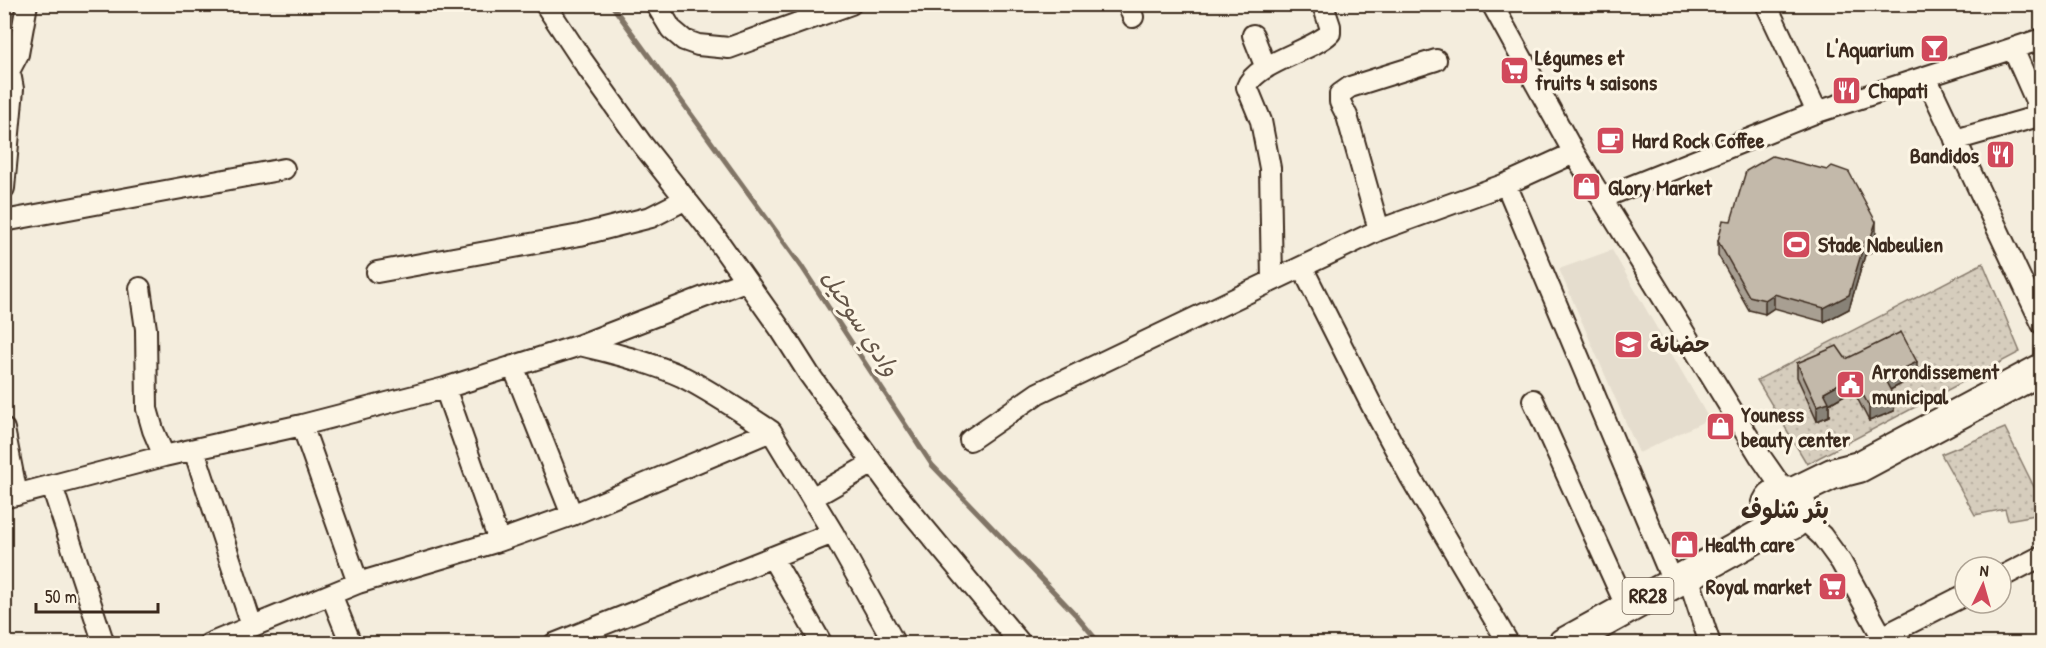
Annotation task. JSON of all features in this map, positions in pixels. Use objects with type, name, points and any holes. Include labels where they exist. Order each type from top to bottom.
[{"type":"main road","name":"RR28","points":[[1563,644],[1733,549],[1785,507],[1832,474],[1859,467],[2042,369]]},
{"type":"street","points":[[4,188],[13,89],[11,78],[6,74],[18,54],[27,4]]},
{"type":"street","points":[[545,4],[602,88],[781,330],[808,374],[892,489],[1021,644]]},
{"type":"street","points":[[656,4],[671,28],[684,40],[698,45],[729,48],[850,4]]},
{"type":"street","points":[[1492,4],[1574,153],[1760,456],[1785,507],[1822,536],[1841,562],[1884,640],[1953,602]]},
{"type":"street","points":[[1766,4],[1817,112]]},
{"type":"street","points":[[1272,281],[1270,168],[1261,121],[1247,87],[1249,81],[1266,68],[1330,33],[1323,5]]},
{"type":"street","points":[[1253,35],[1266,68]]},
{"type":"street","points":[[1602,198],[1817,112],[2042,39]]},
{"type":"street","points":[[1955,140],[2032,118],[2036,114],[2036,101],[2013,49]]},
{"type":"street","points":[[1379,231],[1347,116],[1340,102],[1340,93],[1350,87],[1436,60]]},
{"type":"street","points":[[1926,77],[2042,324]]},
{"type":"street","points":[[970,440],[1038,393],[1272,281],[1379,231],[1506,184],[1574,153]]},
{"type":"street","points":[[4,221],[284,169]]},
{"type":"street","points":[[1506,184],[1710,644]]},
{"type":"street","points":[[377,272],[580,235],[651,217],[686,200]]},
{"type":"street","points":[[1302,267],[1411,478],[1509,644]]},
{"type":"street","points":[[4,429],[10,497],[164,456],[302,425],[445,388],[580,345],[745,281]]},
{"type":"street","points":[[140,288],[146,329],[147,409],[164,456]]},
{"type":"street","points":[[580,345],[633,358],[681,376],[725,400],[771,431],[834,533],[896,644]]},
{"type":"street","points":[[513,366],[572,515]]},
{"type":"street","points":[[445,388],[499,541]]},
{"type":"street","points":[[1533,400],[1628,608]]},
{"type":"street","points":[[302,425],[358,583]]},
{"type":"street","points":[[209,644],[358,583],[499,541],[572,515],[771,431]]},
{"type":"street","points":[[194,450],[252,626]]},
{"type":"street","points":[[812,498],[873,463]]},
{"type":"street","points":[[52,486],[104,644]]},
{"type":"street","points":[[554,644],[600,635],[772,557],[834,533]]},
{"type":"street","points":[[2013,571],[2042,556]]},
{"type":"street","points":[[772,557],[822,644]]},
{"type":"street","points":[[331,594],[351,644]]},
{"type":"shaded area","name":"حضانة","points":[[1612,250],[1709,419],[1639,453],[1559,269]]},
{"type":"shaded area","points":[[1983,263],[2020,352],[1807,464],[1757,380]]},
{"type":"shaded area","points":[[2005,428],[2039,497],[2035,515],[2008,520],[2005,509],[1975,515],[1941,454]]},
{"type":"building","name":"Stade Nabeulien","points":[[1772,156],[1827,170],[1832,166],[1849,172],[1876,222],[1871,237],[1865,241],[1849,295],[1824,308],[1774,294],[1765,300],[1749,296],[1718,241],[1723,220],[1731,221],[1746,171]]},
{"type":"building","name":"Arrondissement municipal","points":[[1901,332],[1917,362],[1884,378],[1894,397],[1869,406],[1853,376],[1824,392],[1829,402],[1817,406],[1797,363],[1837,346],[1846,359]]},
{"type":"waterway","name":"وادي سوحيل","points":[[611,4],[802,267],[932,465],[1075,614],[1100,644]]},
{"type":"place","name":"L'Aquarium","points":[[1935,49]]},
{"type":"place","name":"Légumes et fruits 4 saisons","points":[[1514,70]]},
{"type":"place","name":"Chapati","points":[[1847,90]]},
{"type":"place","name":"Hard Rock Coffee","points":[[1611,140]]},
{"type":"place","name":"Bandidos","points":[[2000,155]]},
{"type":"place","name":"Glory Market","points":[[1587,187]]},
{"type":"place","name":"Stade Nabeulien","points":[[1797,244]]},
{"type":"place","name":"حضانة","points":[[1629,344]]},
{"type":"place","name":"Arrondissement municipal","points":[[1851,384]]},
{"type":"place","name":"Youness beauty center","points":[[1720,427]]},
{"type":"place","name":"Health care","points":[[1684,544]]},
{"type":"place","name":"Royal market","points":[[1832,586]]},
{"type":"district","name":"بئر شلوف","points":[[1785,510]]}]
